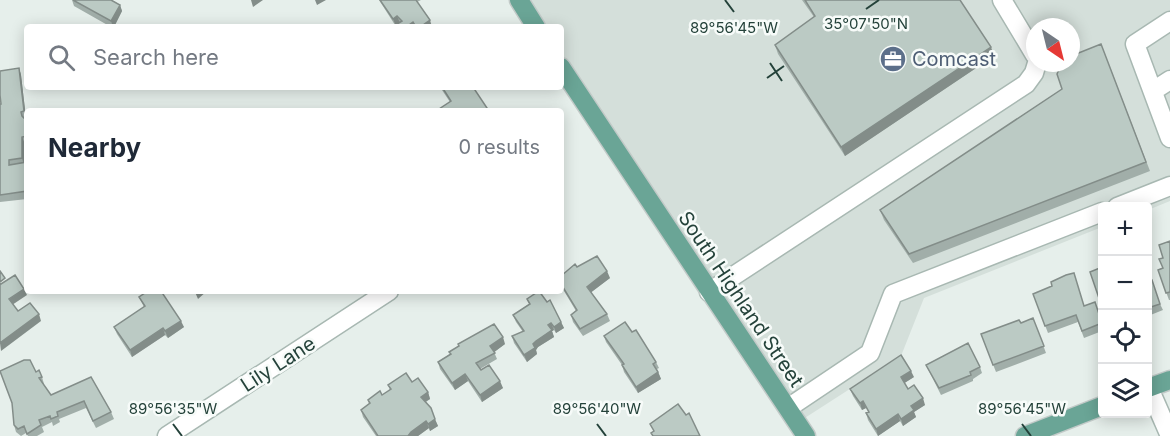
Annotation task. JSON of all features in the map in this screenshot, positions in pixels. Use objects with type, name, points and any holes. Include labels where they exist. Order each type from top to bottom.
[{"type":"main road","points":[[519,0],[534,24]]},
{"type":"main road","name":"South Highland Street","points":[[564,72],[806,436]]},
{"type":"main road","points":[[1152,387],[1170,380]]},
{"type":"main road","points":[[1025,436],[1098,408]]},
{"type":"street","points":[[1002,0],[1026,40]]},
{"type":"street","points":[[1169,135],[1136,44],[1170,21]]},
{"type":"street","points":[[709,292],[1026,84],[1034,72]]},
{"type":"street","points":[[1153,92],[1170,80]]},
{"type":"street","points":[[1130,202],[1170,186]]},
{"type":"street","points":[[788,408],[870,353],[893,294],[1098,214]]},
{"type":"street","name":"Lily Lane","points":[[167,436],[384,294]]},
{"type":"street","points":[[1152,397],[1170,436]]},
{"type":"shaded area","points":[[519,0],[1170,0],[1170,201],[1152,208],[1152,202],[1098,202],[1098,229],[924,298],[901,356],[797,423],[564,72],[564,24],[534,24]]},
{"type":"building","points":[[73,0],[111,0],[120,5],[111,21]]},
{"type":"building","points":[[380,0],[416,0],[430,20],[424,24],[413,22],[397,24],[402,21],[397,16],[393,19]]},
{"type":"building","points":[[805,0],[960,0],[991,47],[841,147],[775,45],[815,16]]},
{"type":"building","points":[[1101,44],[1146,162],[909,254],[880,210],[1062,89],[1058,72],[1080,72],[1080,52]]},
{"type":"building","points":[[19,68],[24,111],[21,112],[24,118],[22,158],[9,160],[9,165],[24,162],[24,191],[0,195],[1,104],[0,71]]},
{"type":"building","points":[[444,90],[475,90],[487,108],[440,108],[451,101]]},
{"type":"building","points":[[1170,241],[1170,292],[1166,293],[1158,270],[1163,268],[1159,259],[1163,258],[1159,245]]},
{"type":"building","points":[[597,256],[607,271],[587,287],[607,314],[580,329],[571,315],[577,310],[564,289],[564,273],[575,264],[577,267]]},
{"type":"building","points":[[1098,269],[1098,295],[1090,272]]},
{"type":"building","points":[[0,271],[5,278],[0,282]]},
{"type":"building","points":[[1074,273],[1084,306],[1095,302],[1098,325],[1082,331],[1076,315],[1045,326],[1033,294],[1052,286],[1051,282]]},
{"type":"building","points":[[15,275],[24,289],[9,299],[18,311],[30,303],[39,314],[0,343],[0,283]]},
{"type":"building","points":[[1152,280],[1160,304],[1152,307]]},
{"type":"building","points":[[144,294],[163,294],[181,321],[165,331],[163,328],[130,350],[114,327],[145,306],[139,297]]},
{"type":"building","points":[[534,294],[541,294],[547,302],[550,300],[561,322],[554,327],[551,323],[548,325],[552,330],[536,341],[533,344],[535,348],[524,355],[512,336],[524,331],[513,315],[530,304],[527,299]]},
{"type":"building","points":[[1033,318],[1044,346],[993,365],[981,334],[1019,320],[1021,323]]},
{"type":"building","points":[[625,322],[632,332],[636,330],[656,362],[653,364],[658,372],[636,387],[622,365],[624,364],[604,336]]},
{"type":"building","points":[[494,324],[503,337],[490,346],[495,353],[476,363],[481,370],[489,365],[500,381],[480,395],[465,374],[452,383],[438,362],[451,354],[449,352],[459,346],[458,344]]},
{"type":"building","points":[[968,343],[980,367],[970,372],[971,375],[939,388],[926,365]]},
{"type":"building","points":[[901,355],[911,371],[901,377],[908,389],[914,385],[923,398],[911,406],[914,410],[901,419],[898,414],[876,429],[866,413],[869,412],[863,401],[860,403],[850,389]]},
{"type":"building","points":[[24,360],[30,360],[36,372],[39,370],[42,377],[39,378],[51,395],[91,377],[111,412],[93,421],[84,401],[57,412],[58,416],[51,419],[50,416],[39,420],[41,425],[27,434],[24,426],[18,429],[14,425],[12,403],[0,371]]},
{"type":"building","points":[[406,373],[412,382],[418,378],[428,392],[421,397],[431,408],[435,419],[428,424],[426,421],[408,436],[378,436],[361,410],[370,403],[368,400],[380,391],[382,395],[391,389],[388,385]]},
{"type":"building","points":[[678,404],[686,415],[689,413],[700,436],[653,436],[651,433],[654,431],[650,424]]},
{"type":"place","name":"Comcast","points":[[893,59]]}]
